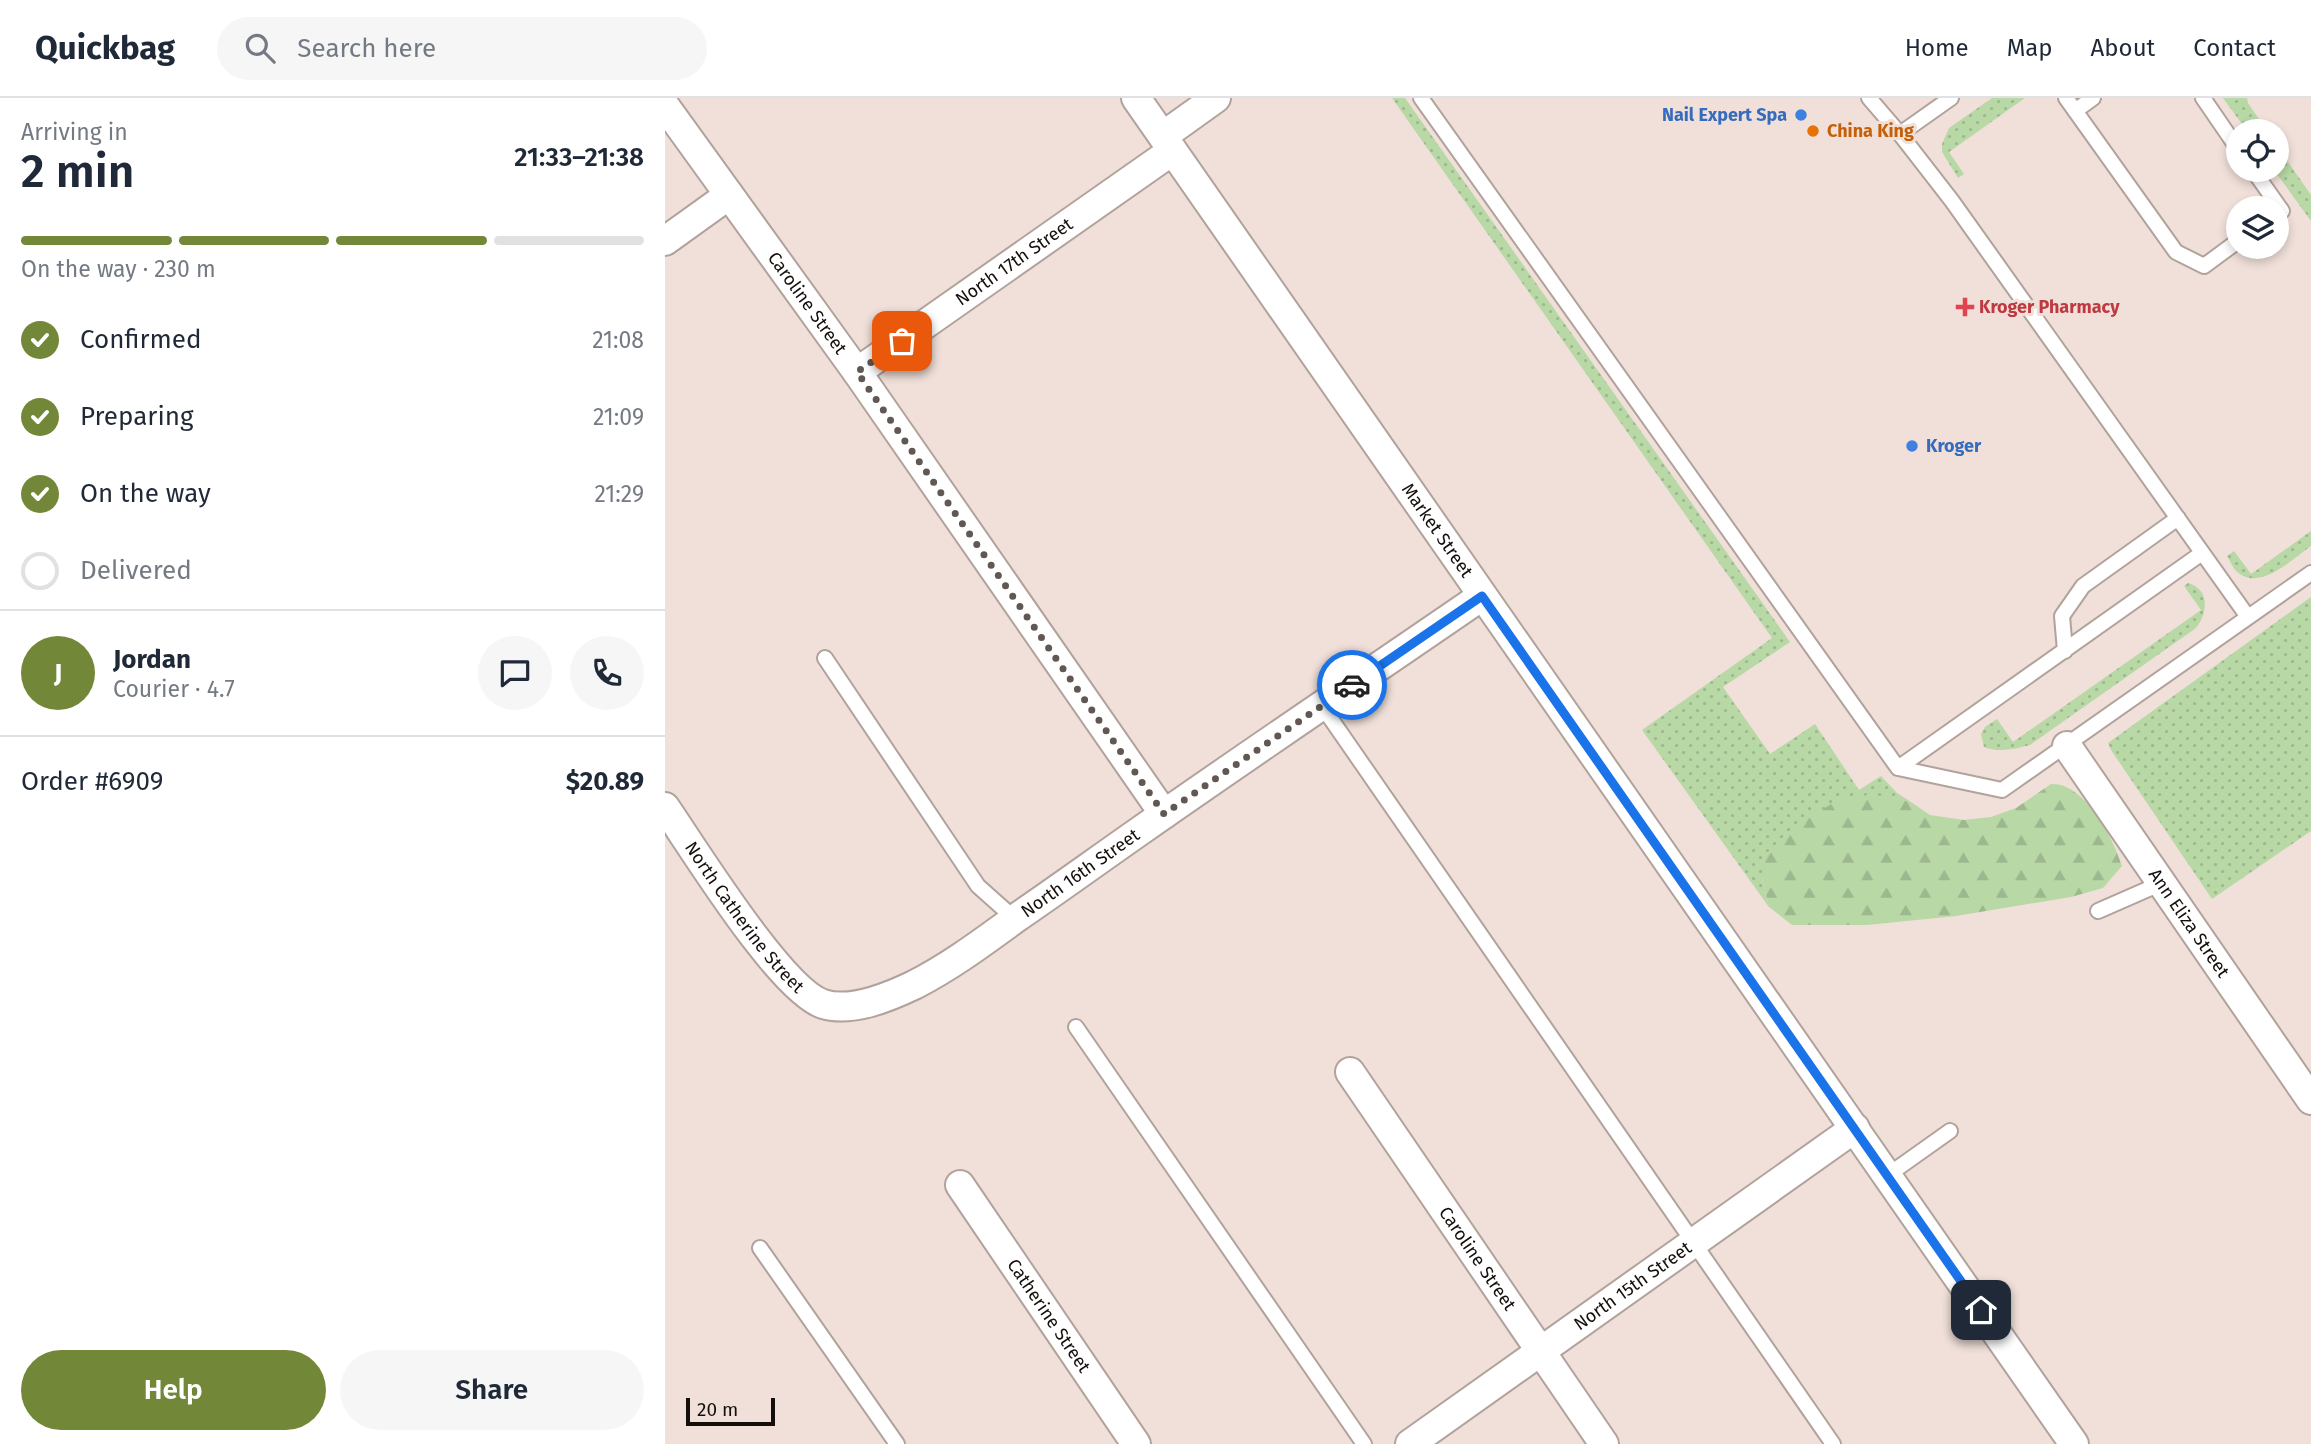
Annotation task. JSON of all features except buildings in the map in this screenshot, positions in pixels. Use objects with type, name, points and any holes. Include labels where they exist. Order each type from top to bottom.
[{"type":"street","name":"Market Street","points":[[1136,98],[2074,1444]]},
{"type":"street","name":"North 17th Street","points":[[857,372],[1167,144],[1216,98]]},
{"type":"street","name":"Caroline Street","points":[[665,106],[857,372],[1164,814]]},
{"type":"street","points":[[665,241],[729,195]]},
{"type":"street","name":"North 16th Street","points":[[840,1006],[861,1004],[913,985],[955,962],[1164,814],[1482,596]]},
{"type":"street","name":"Ann Eliza Street","points":[[2067,746],[2311,1100]]},
{"type":"street","name":"North Catherine Street","points":[[665,807],[761,945],[792,981],[808,996],[823,1004],[840,1006]]},
{"type":"street","name":"Caroline Street","points":[[1350,1072],[1604,1444]]},
{"type":"street","name":"North 15th Street","points":[[1410,1444],[1856,1128]]},
{"type":"street","name":"Catherine Street","points":[[960,1185],[1136,1444]]},
{"type":"lane","points":[[1421,98],[1898,768],[2002,790],[2311,573]]},
{"type":"lane","points":[[1869,98],[1952,201],[2248,617]]},
{"type":"lane","points":[[1900,134],[1951,98]]},
{"type":"lane","points":[[2066,98],[2176,252],[2204,266],[2226,250]]},
{"type":"lane","points":[[2075,111],[2093,98]]},
{"type":"lane","points":[[2203,98],[2226,132]]},
{"type":"lane","points":[[2064,651],[2062,616],[2083,586],[2178,518]]},
{"type":"lane","points":[[1898,768],[2202,553]]},
{"type":"lane","points":[[825,658],[978,886],[1015,919]]},
{"type":"lane","points":[[1322,706],[1833,1444]]},
{"type":"lane","points":[[2098,911],[2162,883]]},
{"type":"lane","points":[[1076,1027],[1364,1444]]},
{"type":"lane","points":[[1888,1175],[1950,1131]]},
{"type":"lane","points":[[760,1248],[897,1444]]},
{"type":"green space","points":[[1392,98],[1405,98],[1790,642],[1723,687],[1770,754],[1815,724],[1859,790],[1881,776],[1897,793],[1911,802],[1870,795],[1859,797],[1762,878],[1769,907],[1642,730],[1772,638]]},
{"type":"green space","points":[[1992,98],[2025,98],[1949,152],[1964,174],[1958,178],[1942,152],[1942,144],[1949,128]]},
{"type":"green space","points":[[2223,98],[2247,98],[2259,119],[2238,119]]},
{"type":"green space","points":[[2289,163],[2311,195],[2311,221],[2283,182],[2289,182]]},
{"type":"green space","points":[[2311,531],[2311,546],[2275,572],[2265,576],[2245,577],[2236,571],[2227,556],[2234,551],[2251,574]]},
{"type":"green space","points":[[2188,583],[2200,590],[2205,602],[2203,615],[2196,628],[2030,745],[2001,750],[1984,747],[1981,734],[1985,727],[1997,719],[2013,742],[2201,610],[2184,586]]},
{"type":"green space","points":[[2311,597],[2311,831],[2212,899],[2108,743]]},
{"type":"green space","points":[[2051,784],[2075,792],[2086,802],[2112,841],[2122,866],[2103,888],[2071,897],[1956,916],[1867,925],[1792,925],[1769,907],[1762,878],[1766,854],[1792,829],[1839,799],[1870,795],[1891,798],[1911,802],[1930,815],[1964,820],[1991,817],[2016,808]]},
{"type":"way so far","points":[[902,341],[857,372],[1164,814],[1352,685]]},
{"type":"place","name":"Nail Expert Spa","points":[[1801,115]]},
{"type":"place","name":"China King","points":[[1813,131]]},
{"type":"place","name":"Kroger Pharmacy","points":[[1965,307]]},
{"type":"place","name":"Kroger","points":[[1912,446]]},
{"type":"route","points":[[1352,685],[1482,596],[1981,1310]]}]
